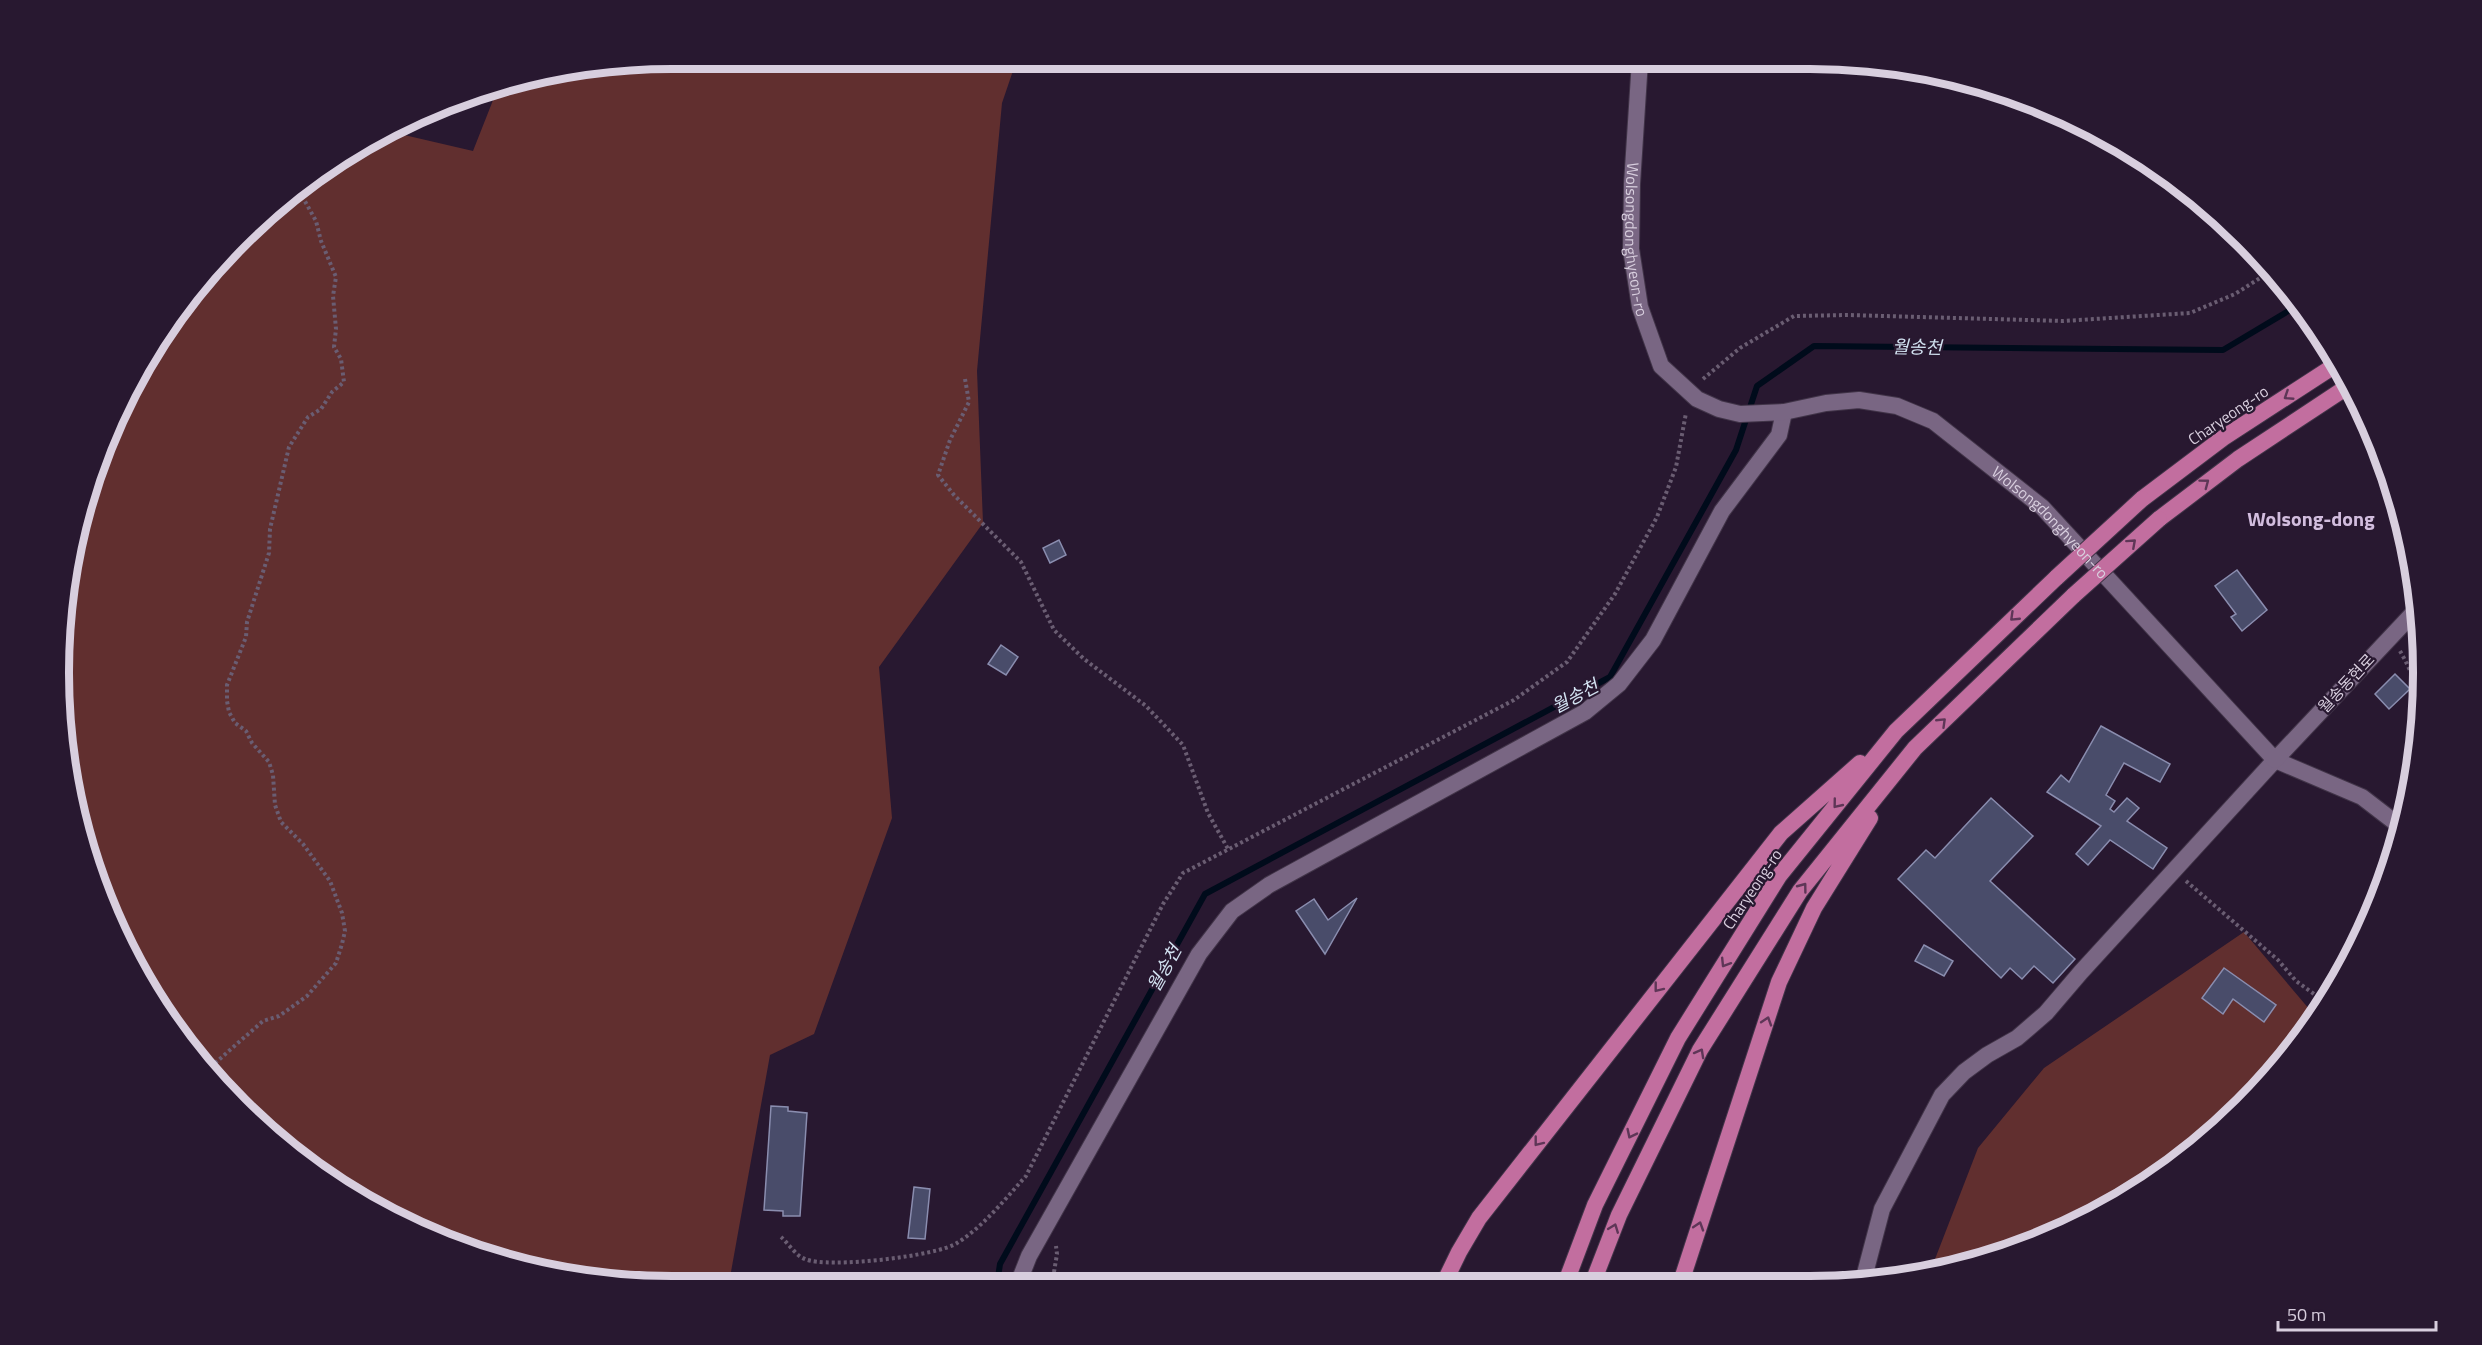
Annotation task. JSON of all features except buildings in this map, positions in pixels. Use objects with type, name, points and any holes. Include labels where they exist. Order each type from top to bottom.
[{"type":"highway","name":"Charyeong-ro","points":[[1568,1276],[1595,1205],[1678,1038],[1779,876],[1896,731],[2056,577],[2142,499],[2223,438],[2330,368]]},
{"type":"highway","points":[[1595,1276],[1619,1215],[1700,1050],[1800,891],[1915,748],[2074,595],[2158,519],[2238,459],[2342,390]]},
{"type":"highway","points":[[1447,1276],[1479,1218],[1781,833],[1896,731]]},
{"type":"highway","points":[[1683,1276],[1779,982],[1814,908],[1915,748]]},
{"type":"street","name":"Wolsongdonghyeon-ro","points":[[1639,69],[1632,184],[1631,249],[1640,307],[1661,366],[1694,394],[1719,409],[1740,414],[1784,412],[1826,403],[1859,400],[1897,406],[1933,421],[2042,507],[2276,760]]},
{"type":"street","points":[[1021,1276],[1029,1256],[1199,954],[1232,911],[1269,885],[1585,712],[1619,684],[1653,640],[1722,511],[1779,435],[1784,412]]},
{"type":"street","name":"월송동현로","points":[[1865,1273],[1881,1209],[1942,1095],[1964,1072],[1987,1055],[2017,1038],[2046,1013],[2081,972],[2410,616]]},
{"type":"street","points":[[2276,760],[2362,797],[2394,821]]},
{"type":"path","points":[[214,1064],[262,1021],[279,1016],[307,996],[336,963],[345,931],[342,913],[330,881],[303,844],[281,822],[275,806],[273,776],[269,762],[252,743],[246,730],[235,723],[229,712],[227,701],[227,685],[246,637],[247,622],[269,553],[272,521],[290,447],[308,417],[321,409],[332,392],[344,382],[341,359],[334,347],[336,328],[333,296],[336,277],[321,241],[316,221],[302,196]]},
{"type":"path","points":[[782,1237],[804,1259],[840,1264],[900,1257],[956,1244],[997,1208],[1026,1176],[1163,904],[1183,873],[1514,700],[1567,663],[1615,594],[1658,517],[1676,466],[1694,394],[1740,348],[1794,316],[1848,315],[2063,321],[2190,313],[2235,294],[2264,276]]},
{"type":"path","points":[[965,379],[969,402],[950,440],[938,475],[954,495],[1022,562],[1054,630],[1084,659],[1146,706],[1183,745],[1208,813],[1228,849]]},
{"type":"path","points":[[2392,635],[2413,680]]},
{"type":"path","points":[[2174,871],[2278,960],[2296,981],[2318,997]]},
{"type":"shaded area","points":[[672,69],[1014,69],[1002,103],[977,371],[983,523],[879,667],[892,818],[814,1034],[770,1055],[730,1276],[633,1275],[594,1271],[516,1255],[479,1244],[406,1214],[337,1174],[305,1151],[246,1099],[194,1040],[171,1008],[131,939],[115,903],[101,866],[81,790],[70,712],[70,633],[74,594],[90,516],[101,479],[131,406],[150,371],[194,305],[246,246],[305,194],[337,171],[400,134],[473,151],[495,96],[594,74]]},
{"type":"shaded area","points":[[1898,76],[1921,80],[1900,80]]},
{"type":"shaded area","points":[[2244,932],[2310,1010],[2288,1040],[2236,1099],[2177,1151],[2145,1174],[2076,1214],[2040,1230],[2003,1244],[1934,1262],[1978,1148],[2044,1068]]},
{"type":"waterway","name":"월송천","points":[[998,1276],[1000,1264],[1205,894],[1610,677],[1736,450],[1757,386],[1814,346],[2223,350],[2291,309]]},
{"type":"district","name":"Wolsong-dong","points":[[2311,518]]}]
